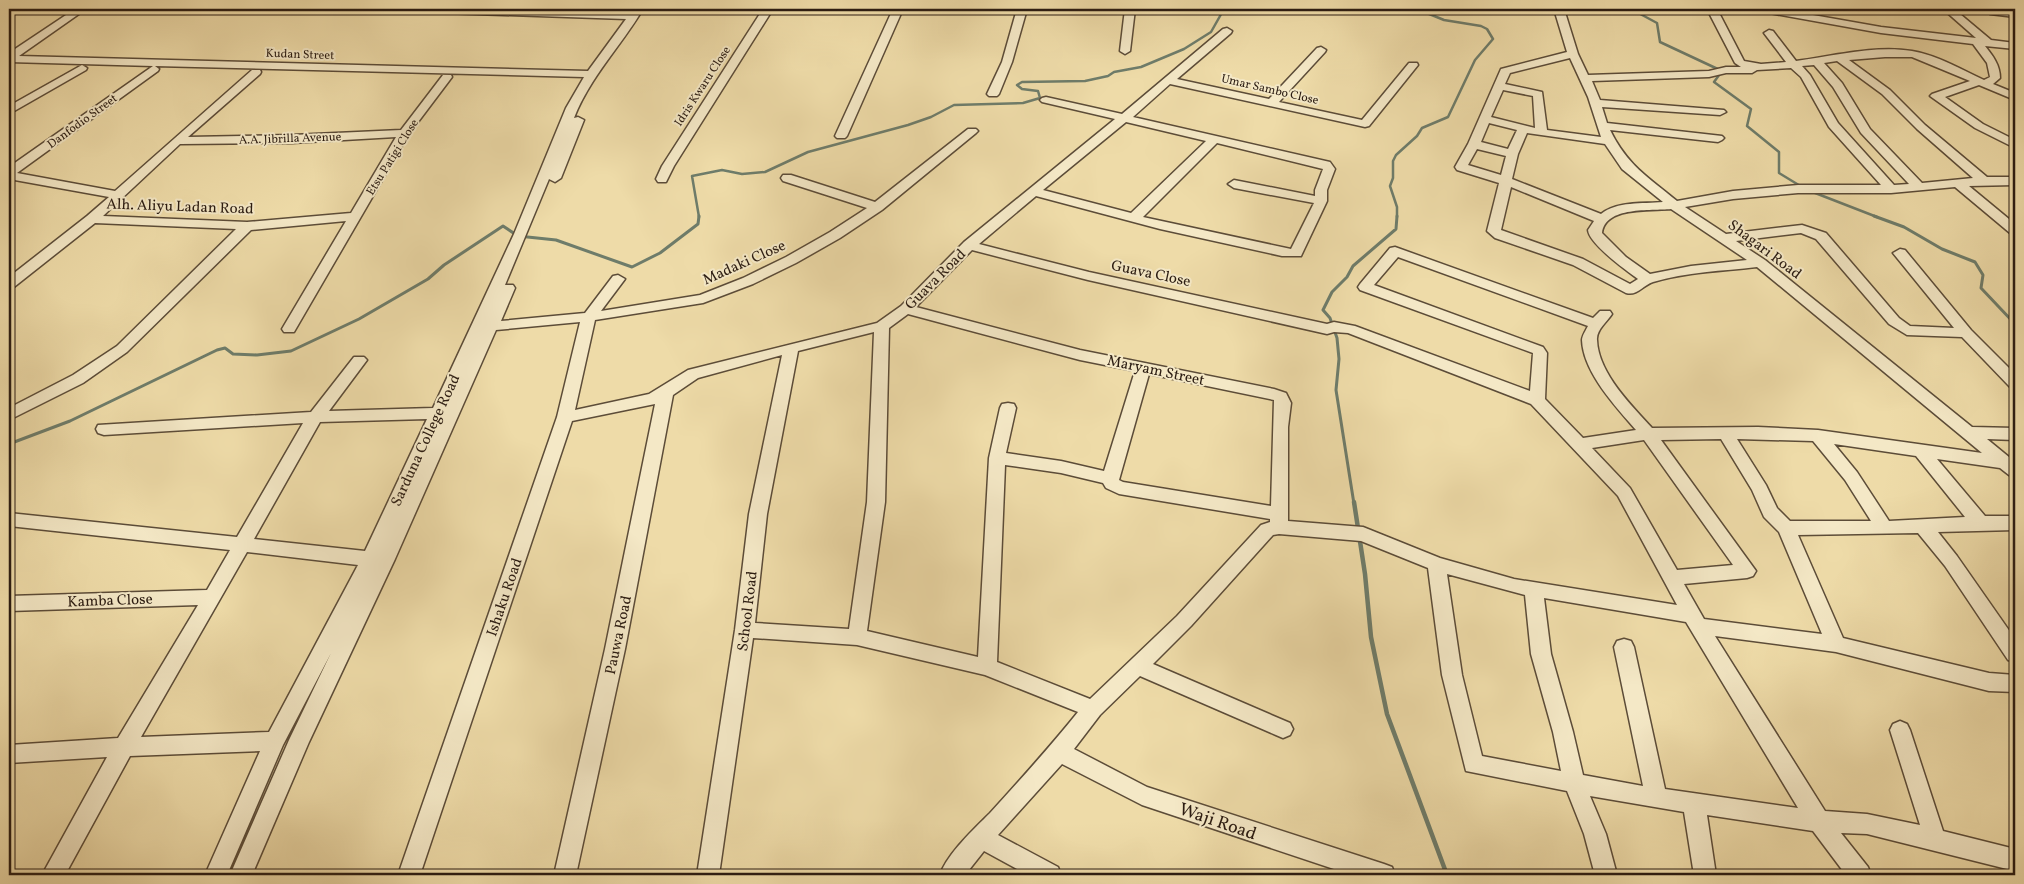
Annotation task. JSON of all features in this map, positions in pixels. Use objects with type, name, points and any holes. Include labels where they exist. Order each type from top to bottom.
[{"type":"street","points":[[9,58],[80,9]]},
{"type":"street","points":[[414,9],[636,12]]},
{"type":"street","name":"Sarduna College Road","points":[[240,875],[378,560],[438,413],[524,240],[583,108],[598,83],[650,9]]},
{"type":"street","name":"Idris Kwaru Close","points":[[662,179],[668,166],[768,9]]},
{"type":"street","points":[[841,136],[898,9]]},
{"type":"street","points":[[993,94],[1007,62],[1022,9]]},
{"type":"street","points":[[1125,51],[1130,9]]},
{"type":"street","name":"Shagari Road","points":[[1560,9],[1573,54],[1585,78],[1602,126],[1609,141],[1626,166],[1674,205],[1760,263],[2009,467]]},
{"type":"street","points":[[1712,9],[1740,63],[1748,66],[1912,54],[2015,97]]},
{"type":"street","points":[[1764,9],[1866,27],[2015,46]]},
{"type":"street","points":[[1948,9],[1983,42],[1992,61],[1995,78],[1936,96],[1979,126],[2015,145]]},
{"type":"street","name":"Sarduna College Road","points":[[216,875],[276,741],[378,560],[492,326],[572,108],[589,77],[636,12]]},
{"type":"street","points":[[1994,12],[2015,14]]},
{"type":"street","name":"Guava Road","points":[[882,326],[906,309],[969,245],[1170,81],[1227,31]]},
{"type":"street","points":[[1769,33],[1804,75],[1832,125],[1891,189]]},
{"type":"street","points":[[1272,103],[1321,50]]},
{"type":"street","points":[[1573,54],[1505,71],[1485,120],[1461,167],[1506,181],[1602,219]]},
{"type":"street","name":"Kudan Street","points":[[9,58],[589,77]]},
{"type":"street","points":[[1838,58],[1886,92],[1921,127],[1984,181]]},
{"type":"street","points":[[1818,62],[1838,86],[1865,131],[1920,187]]},
{"type":"street","points":[[1585,78],[1764,70],[1793,64]]},
{"type":"street","points":[[9,65],[447,76],[589,77]]},
{"type":"street","name":"Umar Sambo Close","points":[[1170,81],[1365,124],[1413,65]]},
{"type":"street","points":[[9,112],[82,68]]},
{"type":"street","name":"Danfodio Street","points":[[9,174],[154,69]]},
{"type":"street","points":[[9,284],[92,219],[256,72]]},
{"type":"street","name":"Etsu Patigi Close","points":[[289,329],[404,133],[447,76]]},
{"type":"street","points":[[1500,86],[1538,94],[1541,133]]},
{"type":"street","points":[[1035,192],[1134,218],[1273,250],[1296,253],[1321,201],[1322,190],[1329,169],[1326,165],[1046,100]]},
{"type":"street","points":[[1595,103],[1720,112]]},
{"type":"street","points":[[1485,120],[1523,130],[1609,141]]},
{"type":"street","points":[[1602,126],[1718,138]]},
{"type":"street","points":[[1523,130],[1512,154],[1494,231],[1578,262],[1631,290],[1647,279],[1692,270],[1760,263]]},
{"type":"street","name":"Madaki Close","points":[[492,326],[589,317],[703,299],[748,281],[791,260],[835,235],[877,207],[972,131]]},
{"type":"street","name":"A.A. Jibrilla Avenue","points":[[177,141],[292,139],[404,133]]},
{"type":"street","points":[[1134,218],[1214,139]]},
{"type":"street","points":[[1474,144],[1512,154]]},
{"type":"street","points":[[9,174],[118,195]]},
{"type":"street","points":[[787,178],[877,207]]},
{"type":"street","points":[[1647,279],[1599,240],[1595,230],[1602,219],[1611,212],[1620,209],[1674,205],[1732,194],[1816,188],[1891,189],[1984,181],[2015,181]]},
{"type":"street","points":[[1958,183],[2015,230]]},
{"type":"street","points":[[1234,184],[1321,201]]},
{"type":"street","name":"Alh. Aliyu Ladan Road","points":[[92,219],[247,226],[356,216]]},
{"type":"street","points":[[9,415],[78,379],[122,349],[247,226]]},
{"type":"street","points":[[1724,238],[1802,229],[1811,231],[1821,236],[1894,322],[1907,330],[1966,333]]},
{"type":"street","name":"Guava Close","points":[[969,245],[1088,276],[1327,329],[1350,329],[1537,400]]},
{"type":"street","points":[[1671,578],[1747,571],[1648,434],[1611,391],[1594,360],[1588,340],[1601,319],[1395,250],[1365,287],[1538,350],[1540,353],[1537,400],[1624,492],[1671,578],[1790,777],[1860,875]]},
{"type":"street","points":[[1900,254],[1966,333],[2015,383]]},
{"type":"street","points":[[589,317],[618,279]]},
{"type":"street","name":"Maryam Street","points":[[906,309],[1080,355],[1274,394],[1280,397],[1283,402],[1280,427],[1279,521]]},
{"type":"street","name":"Ishaku Road","points":[[410,875],[565,417],[589,317]]},
{"type":"street","points":[[565,417],[653,399],[665,395],[675,384],[693,374],[882,326],[876,502],[857,637]]},
{"type":"street","name":"School Road","points":[[708,875],[745,630],[758,514],[791,348]]},
{"type":"street","points":[[53,875],[124,747],[314,417],[340,388],[359,360]]},
{"type":"street","points":[[1143,368],[1110,479],[1112,484],[1119,488],[1279,521],[1357,534],[1436,564],[1514,586],[1836,644],[1989,682],[2015,684]]},
{"type":"street","name":"Pauwa Road","points":[[565,875],[615,649],[665,395]]},
{"type":"street","points":[[987,668],[997,458],[1008,408]]},
{"type":"street","points":[[104,430],[314,417],[438,413]]},
{"type":"street","points":[[1967,432],[2015,434]]},
{"type":"street","points":[[1578,444],[1648,434],[1725,433],[1818,436],[2009,467]]},
{"type":"street","points":[[1725,433],[1760,489],[1770,512],[1786,528],[1836,644]]},
{"type":"street","points":[[1818,436],[1851,476],[1884,528]]},
{"type":"street","points":[[1922,452],[1980,523]]},
{"type":"street","points":[[997,458],[1061,467],[1110,479]]},
{"type":"street","points":[[9,519],[378,560]]},
{"type":"street","points":[[950,875],[1059,752],[1093,709],[1184,621],[1261,538],[1266,530],[1279,521]]},
{"type":"street","points":[[1786,528],[1884,528],[1922,525],[2015,523]]},
{"type":"street","points":[[1922,525],[1951,561],[2015,654]]},
{"type":"street","points":[[1436,564],[1452,675],[1473,764],[1694,804],[1819,820],[1867,824],[2015,860]]},
{"type":"street","points":[[1534,589],[1541,654],[1563,732],[1574,782],[1594,834],[1606,875]]},
{"type":"street","name":"Kamba Close","points":[[9,604],[212,597]]},
{"type":"street","points":[[745,630],[857,637],[987,668],[1093,709]]},
{"type":"street","points":[[1624,647],[1656,798]]},
{"type":"street","points":[[1138,666],[1283,729]]},
{"type":"street","points":[[1900,730],[1935,839]]},
{"type":"street","points":[[9,754],[276,741]]},
{"type":"street","name":"Waji Road","points":[[1059,752],[1142,795],[1384,875]]},
{"type":"street","points":[[1694,804],[1705,875]]},
{"type":"street","points":[[981,838],[1050,875]]},
{"type":"waterway","points":[[699,217],[692,176],[722,170],[742,174],[765,172],[808,152],[908,125],[931,117],[954,105],[1023,103],[1040,98],[1038,91],[1022,89],[1017,85],[1022,82],[1085,81],[1108,76],[1114,72],[1141,67],[1184,49],[1211,32],[1224,9]]},
{"type":"waterway","points":[[1397,216],[1397,207],[1390,186],[1393,178],[1393,161],[1396,155],[1417,136],[1422,128],[1448,117],[1475,60],[1493,39],[1487,29],[1481,26],[1444,20],[1417,9]]},
{"type":"waterway","points":[[1631,9],[1657,23],[1660,42],[1722,71],[1714,82],[1751,109],[1747,126],[1779,152],[1779,173],[1802,187]]},
{"type":"waterway","points":[[1810,191],[1877,217]]},
{"type":"waterway","points":[[1354,504],[1336,390],[1339,359],[1337,338],[1330,318],[1323,310],[1332,292],[1347,277],[1353,266],[1396,229],[1397,216]]},
{"type":"waterway","points":[[1874,216],[1904,227],[1942,249],[1975,262],[1983,275],[1981,288],[2015,324]]},
{"type":"waterway","points":[[9,444],[70,421],[217,350],[225,348],[233,354],[257,355],[291,351],[359,319],[428,279],[444,265],[503,226],[518,236],[556,240],[632,267],[660,253],[698,224],[699,217]]},
{"type":"waterway","points":[[1354,502],[1365,574],[1371,637],[1387,714],[1447,875]]}]
